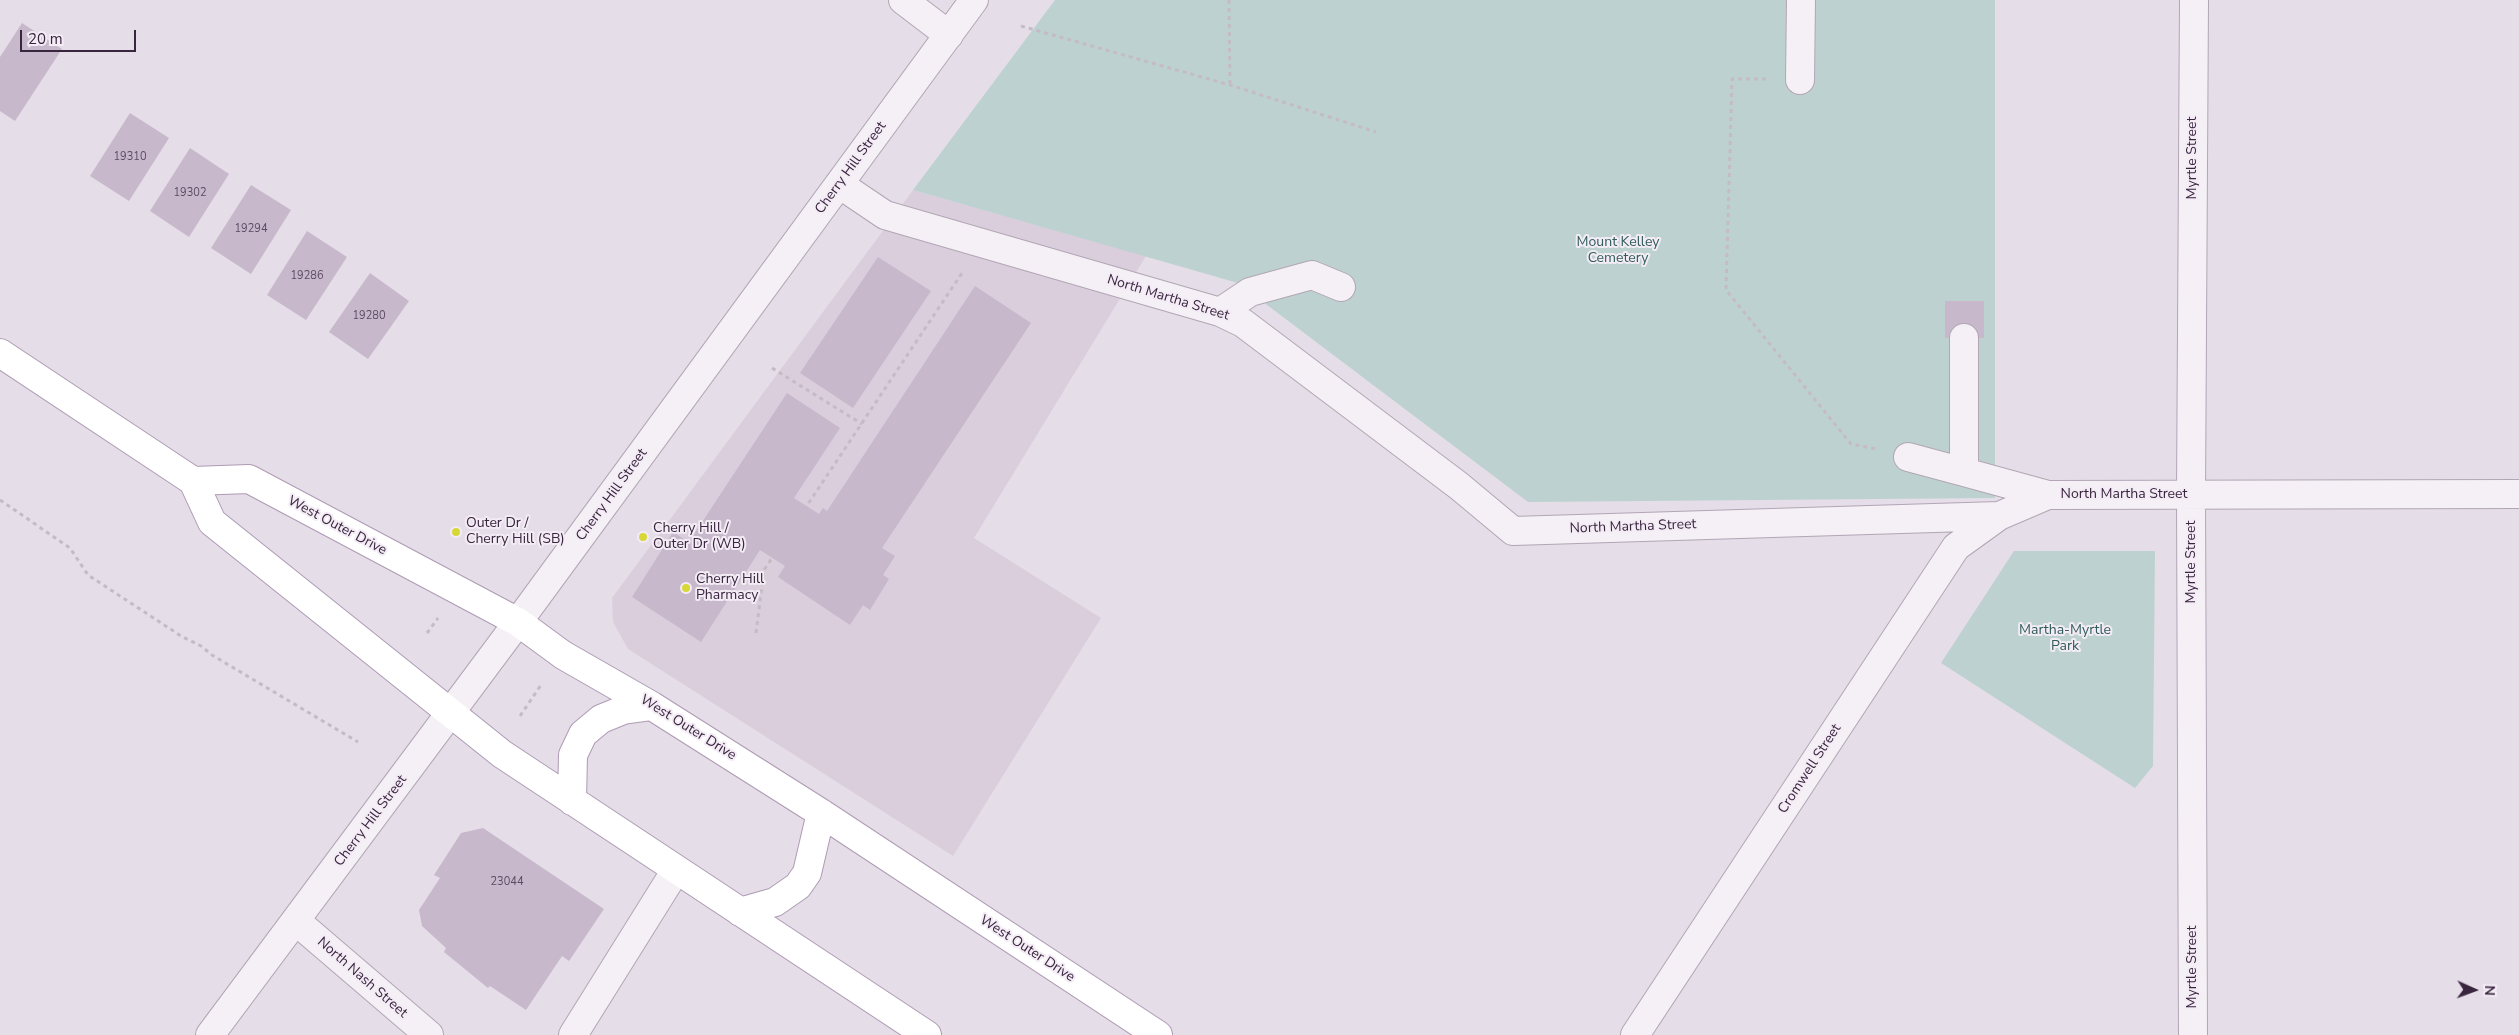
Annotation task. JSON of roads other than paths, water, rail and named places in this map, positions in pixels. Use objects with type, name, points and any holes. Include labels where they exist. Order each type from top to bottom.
[{"type":"main road","points":[[0,353],[193,482],[212,522],[502,754],[927,1035]]},
{"type":"main road","name":"West Outer Drive","points":[[193,482],[249,479],[518,622],[563,655],[652,706],[821,813],[1158,1035]]},
{"type":"main road","points":[[572,801],[573,755],[583,734],[601,719],[623,710],[652,706]]},
{"type":"main road","points":[[740,912],[776,902],[798,886],[807,872],[821,813]]},
{"type":"street","points":[[902,0],[949,35]]},
{"type":"street","name":"Cherry Hill Street","points":[[210,1035],[518,622],[974,0]]},
{"type":"street","points":[[1800,80],[1801,0]]},
{"type":"street","name":"Myrtle Street","points":[[2193,1035],[2191,495],[2194,0]]},
{"type":"street","name":"North Martha Street","points":[[839,184],[885,215],[1220,312],[1243,323],[1459,486],[1513,531],[2000,516],[2048,495],[2519,494]]},
{"type":"street","points":[[1220,312],[1250,292],[1312,275],[1341,287]]},
{"type":"street","points":[[1964,338],[1964,472]]},
{"type":"street","points":[[1908,456],[2048,495]]},
{"type":"street","name":"Cromwell Street","points":[[1635,1035],[1956,547],[2000,516]]},
{"type":"street","points":[[574,1035],[676,870]]},
{"type":"street","name":"North Nash Street","points":[[296,921],[429,1035]]},
{"type":"place","name":"Outer Dr / Cherry Hill (SB)","points":[[456,532]]},
{"type":"place","name":"Cherry Hill / Outer Dr (WB)","points":[[643,537]]},
{"type":"place","name":"Cherry Hill Pharmacy","points":[[686,588]]},
{"type":"park label","name":"Mount Kelley Cemetery","points":[[1618,252]]},
{"type":"park label","name":"Martha-Myrtle Park","points":[[2065,640]]}]
